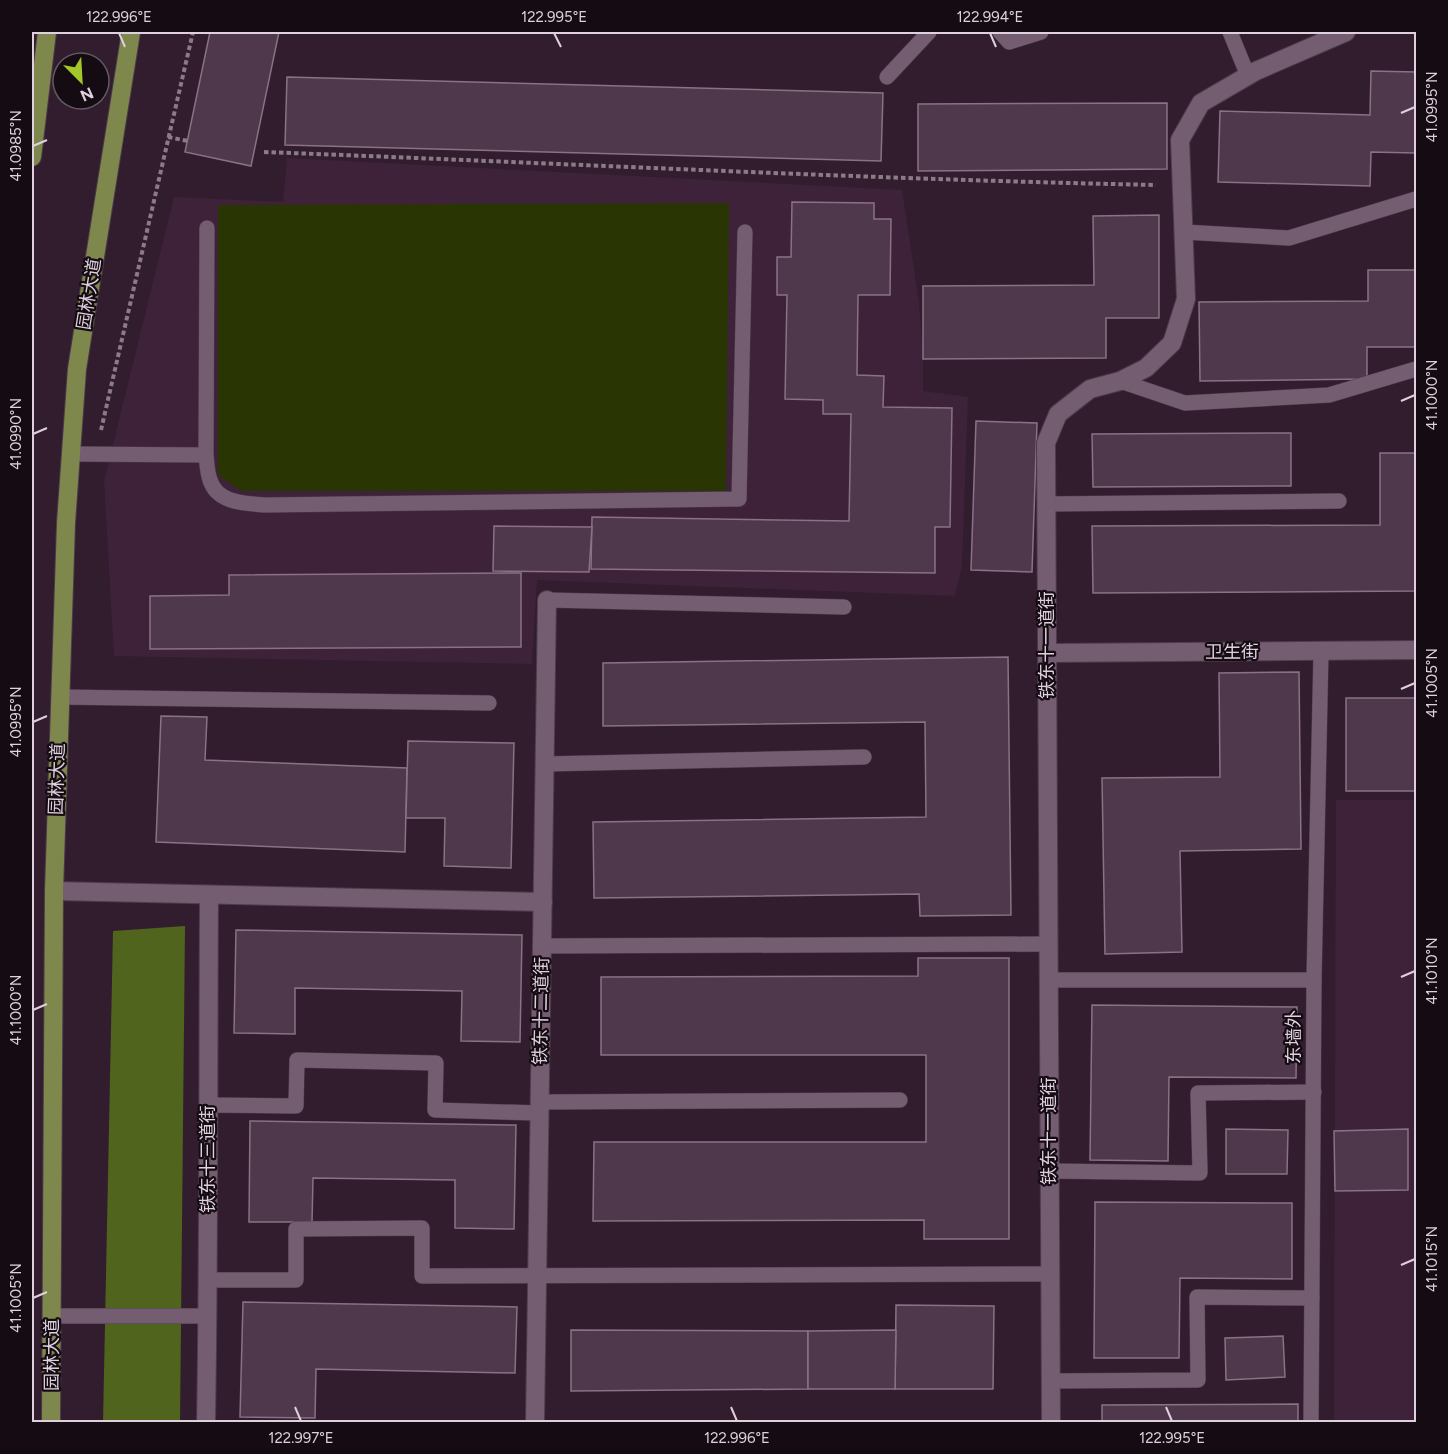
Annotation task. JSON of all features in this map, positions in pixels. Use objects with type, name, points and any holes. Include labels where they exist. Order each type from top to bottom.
[{"type":"main road","points":[[32,157],[47,32]]},
{"type":"main road","name":"园林大道","points":[[51,1422],[54,891],[59,697],[71,454],[77,369],[131,32]]},
{"type":"street","name":"铁东十一道街","points":[[1050,1422],[1046,443],[1058,414],[1090,389],[1120,381],[1146,368],[1172,342],[1186,299],[1180,140],[1201,103],[1248,76],[1345,32]]},
{"type":"street","name":"铁东十二道街","points":[[535,1422],[547,600]]},
{"type":"street","name":"卫生街","points":[[1047,653],[1416,650]]},
{"type":"street","points":[[54,891],[543,902]]},
{"type":"street","name":"铁东十三道街","points":[[206,1422],[209,1280],[207,1105],[209,896]]},
{"type":"lane","points":[[887,77],[929,32]]},
{"type":"lane","points":[[999,32],[1009,42],[1041,32]]},
{"type":"lane","points":[[1230,32],[1248,76]]},
{"type":"lane","points":[[1184,232],[1289,238],[1416,199]]},
{"type":"lane","points":[[207,228],[206,455],[210,481],[218,494],[236,502],[264,505],[739,499],[746,232]]},
{"type":"lane","points":[[1120,381],[1185,403],[1329,395],[1416,369]]},
{"type":"lane","points":[[71,454],[206,455]]},
{"type":"lane","points":[[1046,504],[1338,501]]},
{"type":"lane","points":[[547,600],[844,607]]},
{"type":"lane","name":"东墙外","points":[[1311,1422],[1314,980],[1321,652]]},
{"type":"lane","points":[[59,697],[489,703]]},
{"type":"lane","points":[[544,764],[864,758]]},
{"type":"lane","points":[[542,946],[1048,944]]},
{"type":"lane","points":[[1048,980],[1314,980]]},
{"type":"lane","points":[[207,1105],[296,1106],[297,1060],[436,1063],[435,1110],[900,1100]]},
{"type":"lane","points":[[1049,1171],[1200,1173],[1198,1093],[1314,1092]]},
{"type":"lane","points":[[209,1280],[296,1280],[296,1229],[422,1228],[422,1276],[1050,1274]]},
{"type":"lane","points":[[1050,1381],[1198,1380],[1197,1297],[1312,1298]]},
{"type":"lane","points":[[52,1316],[208,1316]]},
{"type":"path","points":[[95,455],[193,32]]},
{"type":"path","points":[[168,137],[188,141]]},
{"type":"path","points":[[264,152],[962,181],[1182,186]]},
{"type":"shaded area","points":[[287,158],[902,190],[919,302],[923,391],[968,397],[962,566],[955,596],[537,580],[532,664],[114,656],[104,481],[174,197],[283,202]]},
{"type":"shaded area","points":[[1336,800],[1416,800],[1416,1422],[1334,1422]]},
{"type":"green space","points":[[729,203],[726,491],[241,491],[218,475],[218,205]]},
{"type":"green space","points":[[185,926],[180,1422],[103,1422],[113,931]]},
{"type":"building","points":[[210,32],[279,32],[251,166],[185,152]]},
{"type":"building","points":[[1371,71],[1416,72],[1416,153],[1371,152],[1370,186],[1218,182],[1220,111],[1370,115]]},
{"type":"building","points":[[287,77],[883,93],[881,161],[285,145]]},
{"type":"building","points":[[1167,103],[1167,169],[918,171],[918,104]]},
{"type":"building","points":[[792,202],[874,203],[874,219],[891,219],[890,295],[858,295],[857,375],[884,376],[883,407],[952,408],[950,527],[935,527],[935,573],[591,569],[592,517],[849,521],[851,414],[823,414],[823,400],[785,399],[787,295],[777,295],[777,257],[791,257]]},
{"type":"building","points":[[1159,215],[1159,318],[1106,318],[1106,358],[923,359],[923,286],[1094,285],[1093,216]]},
{"type":"building","points":[[1368,270],[1416,270],[1416,347],[1367,347],[1367,379],[1200,381],[1199,302],[1368,301]]},
{"type":"building","points":[[976,421],[1037,423],[1032,572],[971,570]]},
{"type":"building","points":[[1291,433],[1291,486],[1093,487],[1092,434]]},
{"type":"building","points":[[1380,453],[1416,453],[1416,591],[1093,593],[1092,526],[1380,525]]},
{"type":"building","points":[[494,526],[592,527],[589,572],[493,571]]},
{"type":"building","points":[[521,573],[521,647],[150,649],[150,596],[229,595],[229,575]]},
{"type":"building","points":[[1008,657],[1011,915],[920,916],[919,894],[594,898],[593,822],[926,817],[925,722],[603,726],[603,663]]},
{"type":"building","points":[[1299,672],[1301,849],[1180,851],[1182,952],[1105,954],[1102,778],[1220,777],[1219,673]]},
{"type":"building","points":[[1346,698],[1416,698],[1416,791],[1346,791]]},
{"type":"building","points":[[161,716],[207,717],[205,760],[407,768],[405,852],[156,842]]},
{"type":"building","points":[[408,741],[514,743],[511,868],[444,866],[445,818],[406,818]]},
{"type":"building","points":[[236,930],[522,935],[520,1042],[461,1041],[462,991],[295,988],[295,1034],[234,1033]]},
{"type":"building","points":[[918,958],[1009,958],[1009,1239],[924,1239],[924,1220],[593,1221],[594,1142],[926,1142],[926,1055],[601,1055],[601,977],[918,976]]},
{"type":"building","points":[[1092,1005],[1297,1007],[1296,1078],[1169,1077],[1168,1161],[1090,1160]]},
{"type":"building","points":[[250,1121],[516,1125],[514,1229],[455,1228],[455,1180],[313,1178],[312,1222],[249,1222]]},
{"type":"building","points":[[1226,1129],[1288,1130],[1287,1174],[1226,1174]]},
{"type":"building","points":[[1408,1129],[1408,1190],[1335,1191],[1334,1131]]},
{"type":"building","points":[[1095,1202],[1292,1203],[1292,1279],[1180,1278],[1179,1358],[1094,1358]]},
{"type":"building","points":[[243,1302],[517,1307],[515,1373],[316,1369],[315,1418],[240,1417]]},
{"type":"building","points":[[896,1305],[994,1306],[993,1389],[895,1389]]},
{"type":"building","points":[[571,1330],[808,1331],[808,1389],[571,1391]]},
{"type":"building","points":[[896,1330],[895,1389],[808,1389],[808,1331]]},
{"type":"building","points":[[1283,1336],[1285,1377],[1226,1380],[1225,1338]]},
{"type":"building","points":[[1298,1404],[1298,1422],[1102,1422],[1102,1405]]}]
